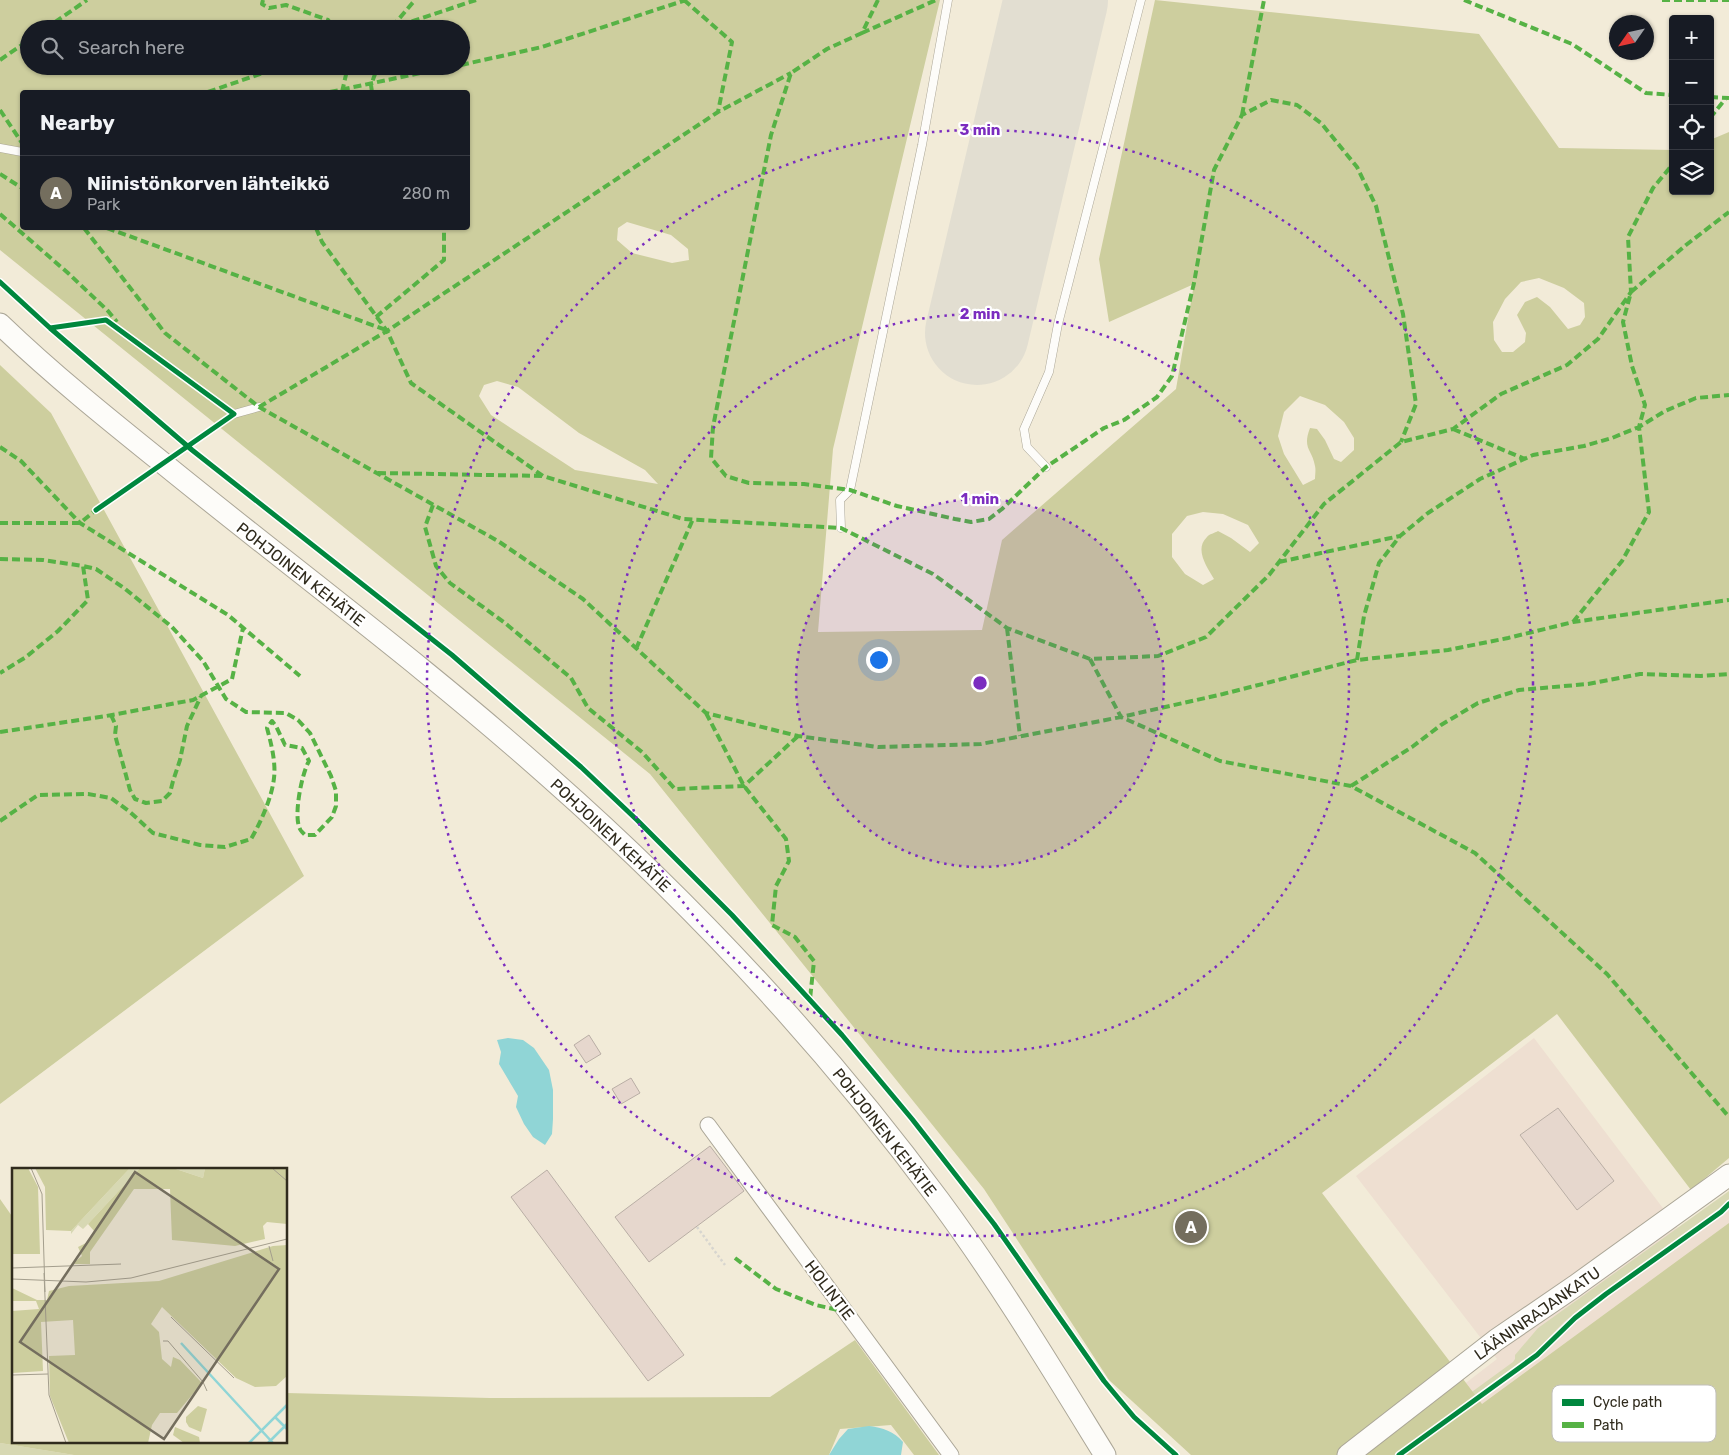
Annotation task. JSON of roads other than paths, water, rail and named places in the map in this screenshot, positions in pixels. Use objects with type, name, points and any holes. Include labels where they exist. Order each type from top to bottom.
[{"type":"main road","name":"POHJOINEN KEHÄTIE","points":[[0,324],[96,409],[460,701],[642,862],[702,922],[828,1060],[884,1128],[940,1202],[994,1280],[1105,1455]]},
{"type":"main road","name":"LÄÄNINRAJANKATU","points":[[1348,1455],[1496,1340],[1575,1286],[1729,1175]]},
{"type":"street","name":"HOLINTIE","points":[[708,1126],[951,1455]]},
{"type":"lane","points":[[841,528],[840,500],[850,490],[922,145],[948,0]]},
{"type":"lane","points":[[1046,466],[1027,447],[1024,429],[1049,372],[1058,324],[1140,0]]},
{"type":"lane","points":[[0,148],[20,152]]},
{"type":"lane","points":[[234,414],[259,407]]},
{"type":"water","points":[[508,1038],[523,1040],[534,1048],[549,1070],[553,1090],[553,1119],[552,1134],[545,1145],[533,1137],[524,1124],[516,1107],[518,1096],[499,1064],[501,1052],[497,1040]]},
{"type":"water","points":[[869,1426],[888,1431],[900,1438],[903,1442],[901,1455],[829,1455],[848,1429]]},
{"type":"place","name":"Niinistönkorven lähteikkö","points":[[1191,1227]]}]
